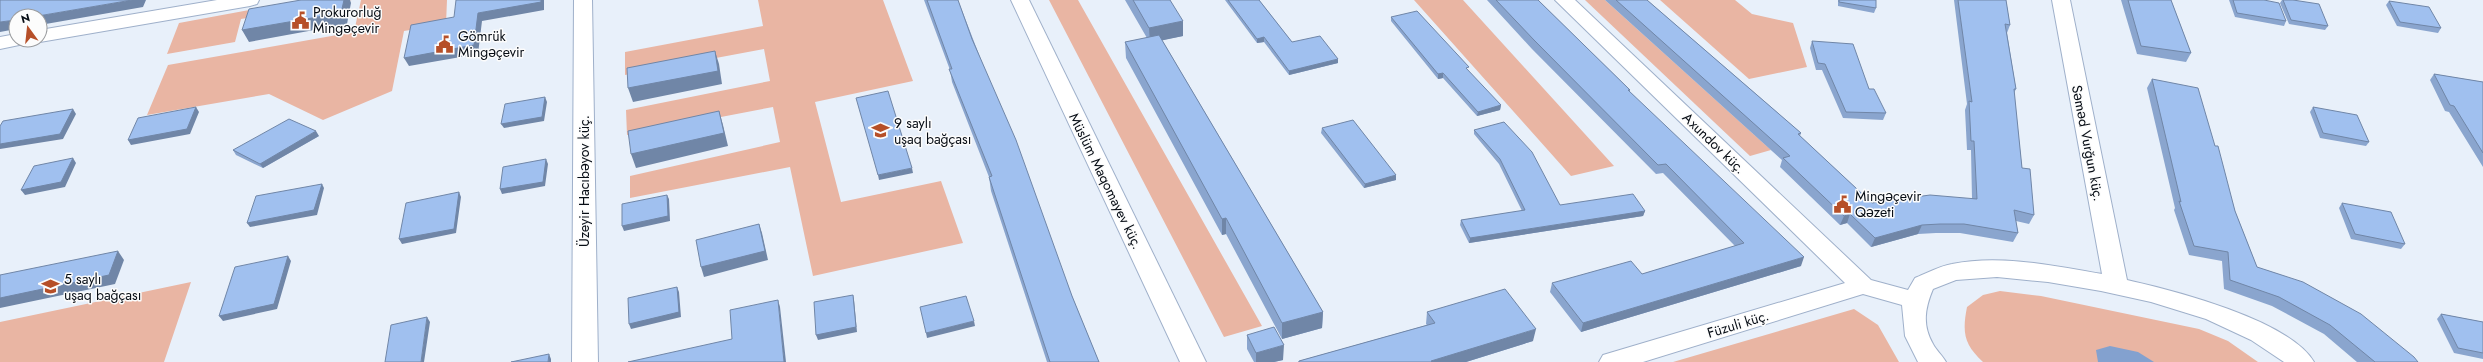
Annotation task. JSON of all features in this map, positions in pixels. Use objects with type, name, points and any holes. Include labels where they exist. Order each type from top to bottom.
[{"type":"street","points":[[48,34],[171,7],[250,0]]},
{"type":"street","name":"Üzeyir Hacıbəyov küç.","points":[[583,0],[586,362]]},
{"type":"street","name":"Müslüm Maqomayev küç.","points":[[1020,0],[1193,362]]},
{"type":"street","name":"Axundov küç.","points":[[1564,0],[1863,286]]},
{"type":"street","name":"Səməd Vurğun küç.","points":[[2061,0],[2116,287]]},
{"type":"street","points":[[1932,362],[1918,342],[1913,329],[1912,300],[1918,290],[1928,282],[1956,270],[1980,268],[2028,270],[2181,301],[2214,312],[2264,336],[2301,362]]},
{"type":"street","points":[[1863,286],[1912,300]]},
{"type":"street","name":"Füzuli küç.","points":[[1612,362],[1863,286]]},
{"type":"shaded area","points":[[303,0],[352,0],[241,19],[235,42],[167,54],[179,23]]},
{"type":"shaded area","points":[[361,0],[447,0],[446,24],[404,31],[392,91],[323,120],[269,94],[147,115],[168,65],[354,32]]},
{"type":"shaded area","points":[[758,0],[883,0],[913,81],[815,102],[841,202],[941,181],[963,243],[813,276],[790,167],[630,198],[630,176],[780,142],[773,107],[627,135],[626,110],[770,81],[764,49],[625,75],[625,52],[763,26]]},
{"type":"shaded area","points":[[1049,0],[1078,0],[1262,326],[1224,337]]},
{"type":"shaded area","points":[[1414,0],[1463,0],[1614,166],[1571,176]]},
{"type":"shaded area","points":[[1585,0],[1605,0],[1771,150],[1750,156]]},
{"type":"shaded area","points":[[1660,0],[1735,0],[1752,14],[1793,23],[1807,67],[1749,79]]},
{"type":"shaded area","points":[[191,282],[164,362],[0,362],[0,322]]},
{"type":"shaded area","points":[[2000,291],[2041,296],[2199,329],[2228,341],[2258,362],[1983,362],[1968,344],[1966,338],[1965,316],[1967,307],[1983,295]]},
{"type":"shaded area","points":[[1854,309],[1878,325],[1899,362],[1673,362]]},
{"type":"water","points":[[2110,346],[2138,352],[2154,362],[2098,362],[2096,350]]},
{"type":"building","points":[[0,0],[132,0],[48,14],[48,8],[8,8],[8,21],[0,22]]},
{"type":"building","points":[[301,0],[344,0],[341,13],[242,30],[249,9]]},
{"type":"building","points":[[456,0],[541,0],[541,2],[478,13],[474,45],[404,58],[411,25],[454,17]]},
{"type":"building","points":[[927,0],[958,0],[972,39],[1016,140],[1072,296],[1099,362],[1050,362],[989,177],[992,176],[949,69],[952,69]]},
{"type":"building","points":[[1133,0],[1170,0],[1183,21],[1149,28]]},
{"type":"building","points":[[1228,0],[1259,0],[1292,42],[1320,36],[1338,59],[1289,71],[1264,37],[1257,39]]},
{"type":"building","points":[[1496,0],[1538,0],[1630,90],[1628,90],[1804,257],[1583,323],[1552,283],[1631,261],[1642,274],[1744,243],[1666,164],[1658,165]]},
{"type":"building","points":[[1616,0],[1647,0],[1801,133],[1798,134],[1872,203],[1930,195],[1977,199],[1974,141],[1971,141],[1969,101],[1972,102],[1958,0],[2006,0],[2010,25],[2005,24],[2016,89],[2014,89],[2022,168],[2030,169],[2034,215],[2014,210],[2018,233],[1964,224],[1940,224],[1922,225],[1875,238],[1850,214],[1844,216],[1783,158],[1790,156]]},
{"type":"building","points":[[1839,0],[1876,0],[1876,8],[1839,2]]},
{"type":"building","points":[[2128,0],[2171,0],[2191,53],[2141,46]]},
{"type":"building","points":[[2233,0],[2264,0],[2279,3],[2286,21],[2237,13]]},
{"type":"building","points":[[2283,0],[2319,4],[2328,26],[2291,20]]},
{"type":"building","points":[[2389,1],[2429,7],[2441,28],[2400,22]]},
{"type":"building","points":[[1417,11],[1469,67],[1466,68],[1501,105],[1478,112],[1443,73],[1438,74],[1391,17]]},
{"type":"building","points":[[1159,35],[1323,312],[1282,323],[1226,218],[1222,219],[1125,42]]},
{"type":"building","points":[[1812,41],[1853,44],[1869,89],[1874,89],[1886,113],[1846,112],[1825,64],[1818,63]]},
{"type":"building","points":[[715,51],[718,71],[628,88],[627,68]]},
{"type":"building","points":[[2434,74],[2483,82],[2483,153],[2454,106],[2450,105]]},
{"type":"building","points":[[2152,79],[2198,88],[2215,146],[2218,146],[2235,211],[2257,267],[2303,282],[2361,314],[2414,357],[2418,362],[2375,362],[2330,325],[2279,297],[2230,280],[2228,252],[2194,246],[2179,201],[2181,202]]},
{"type":"building","points":[[888,91],[912,168],[878,175],[856,98]]},
{"type":"building","points":[[545,97],[542,117],[501,124],[505,104]]},
{"type":"building","points":[[196,107],[187,129],[128,140],[138,118]]},
{"type":"building","points":[[2313,107],[2357,115],[2369,142],[2323,133]]},
{"type":"building","points":[[73,109],[60,134],[0,144],[0,126],[3,121]]},
{"type":"building","points":[[719,111],[724,133],[631,154],[628,131]]},
{"type":"building","points":[[289,119],[316,131],[260,164],[233,150]]},
{"type":"building","points":[[1353,120],[1396,175],[1365,184],[1322,128]]},
{"type":"building","points":[[1504,122],[1532,152],[1560,205],[1633,194],[1645,211],[1470,238],[1461,220],[1525,210],[1500,159],[1474,130]]},
{"type":"building","points":[[73,158],[61,182],[21,190],[34,166]]},
{"type":"building","points":[[546,159],[543,182],[500,189],[503,167]]},
{"type":"building","points":[[322,184],[314,210],[247,223],[256,196]]},
{"type":"building","points":[[459,192],[454,229],[399,239],[406,203]]},
{"type":"building","points":[[667,195],[668,216],[622,226],[622,204]]},
{"type":"building","points":[[2342,203],[2391,212],[2405,244],[2355,234]]},
{"type":"building","points":[[759,224],[765,251],[701,267],[696,240]]},
{"type":"building","points":[[118,251],[109,275],[0,298],[0,275]]},
{"type":"building","points":[[288,256],[274,304],[219,316],[235,267]]},
{"type":"building","points":[[677,287],[679,312],[629,324],[628,298]]},
{"type":"building","points":[[1505,289],[1536,329],[1431,361],[1432,362],[1299,362],[1435,323],[1427,312]]},
{"type":"building","points":[[853,295],[856,327],[816,335],[814,302]]},
{"type":"building","points":[[966,296],[974,321],[926,333],[920,307]]},
{"type":"building","points":[[778,300],[784,362],[628,362],[732,339],[730,310]]},
{"type":"building","points":[[2441,314],[2483,322],[2483,353],[2458,348]]},
{"type":"building","points":[[427,317],[421,362],[385,362],[391,325]]},
{"type":"building","points":[[1274,327],[1284,345],[1256,353],[1247,335]]},
{"type":"building","points":[[549,354],[548,362],[511,362]]},
{"type":"place","name":"Prokurorluğ Mingəçevir","points":[[300,20]]},
{"type":"place","name":"Gömrük Mingəçevir","points":[[445,44]]},
{"type":"place","name":"9 saylı uşaq bağçası","points":[[881,131]]},
{"type":"place","name":"Mingəçevir Qəzeti","points":[[1842,204]]},
{"type":"place","name":"5 saylı uşaq bağçası","points":[[51,287]]}]
